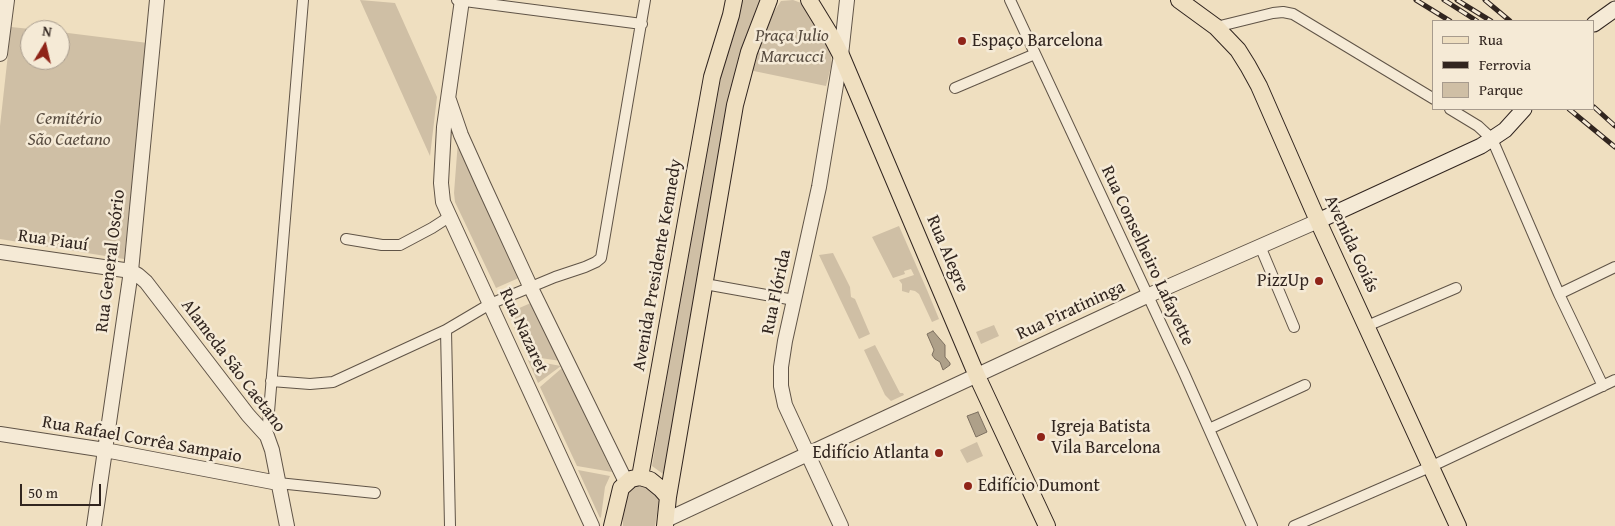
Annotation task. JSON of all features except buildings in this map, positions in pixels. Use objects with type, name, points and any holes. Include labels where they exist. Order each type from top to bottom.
[{"type":"main road","name":"Avenida Presidente Kennedy","points":[[612,526],[621,488],[633,480],[712,77],[732,15],[734,0]]},
{"type":"main road","points":[[665,523],[735,105],[750,52],[769,0]]},
{"type":"main road","name":"Rua Alegre","points":[[809,0],[841,56],[977,376],[1047,526]]},
{"type":"main road","name":"Avenida Goiás","points":[[1179,0],[1216,27],[1238,50],[1255,79],[1458,526]]},
{"type":"main road","points":[[1595,23],[1615,9]]},
{"type":"main road","name":"Rua Piratininga","points":[[1318,221],[1482,146],[1504,130],[1523,110]]},
{"type":"main road","points":[[633,480],[655,483],[668,497]]},
{"type":"street","points":[[0,54],[6,0]]},
{"type":"street","name":"Rua General Osório","points":[[94,526],[131,271],[157,0]]},
{"type":"street","points":[[267,436],[303,0]]},
{"type":"street","points":[[456,0],[642,24]]},
{"type":"street","name":"Rua Nazaret","points":[[462,0],[442,146],[441,193],[449,217],[592,526]]},
{"type":"street","points":[[271,381],[310,384],[333,382],[446,330],[490,304],[530,286],[585,267],[602,258],[645,0]]},
{"type":"street","name":"Rua Flórida","points":[[841,526],[785,405],[781,386],[781,367],[819,187],[841,56],[847,0]]},
{"type":"street","name":"Rua Conselheiro Lafayette","points":[[1010,0],[1252,526]]},
{"type":"street","points":[[1216,27],[1273,13],[1293,14],[1432,98]]},
{"type":"street","points":[[955,88],[1035,54]]},
{"type":"street","name":"Rua Nazaret","points":[[448,93],[461,135],[530,286],[633,480]]},
{"type":"street","points":[[1452,110],[1478,126],[1492,139],[1559,294],[1603,386]]},
{"type":"street","points":[[442,146],[451,137],[461,135]]},
{"type":"street","points":[[346,239],[382,246],[400,245],[449,217]]},
{"type":"street","name":"Rua Piratininga","points":[[665,523],[1147,296],[1318,221]]},
{"type":"street","points":[[1260,246],[1294,327]]},
{"type":"street","name":"Rua Piauí","points":[[0,252],[131,271]]},
{"type":"street","points":[[1559,294],[1615,267]]},
{"type":"street","name":"Alameda São Caetano","points":[[131,271],[146,282],[248,416],[267,436],[272,450],[287,526]]},
{"type":"street","points":[[705,284],[794,300]]},
{"type":"street","points":[[1366,326],[1456,288]]},
{"type":"street","points":[[446,330],[450,526]]},
{"type":"street","points":[[1294,526],[1430,466],[1615,380]]},
{"type":"street","points":[[1209,429],[1305,385]]},
{"type":"street","name":"Rua Rafael Corrêa Sampaio","points":[[0,434],[105,450],[278,483]]},
{"type":"street","points":[[278,483],[375,493]]},
{"type":"green space","points":[[360,0],[395,3],[437,97],[430,156]]},
{"type":"green space","points":[[741,0],[762,0],[666,476],[652,466],[684,271],[719,80],[734,35]]},
{"type":"green space","name":"Praça Julio Marcucci","points":[[793,0],[804,4],[830,50],[832,63],[826,86],[749,70],[767,22],[781,1]]},
{"type":"green space","name":"Cemitério São Caetano","points":[[11,27],[20,28],[20,70],[70,70],[70,33],[148,43],[124,259],[0,239],[0,126]]},
{"type":"green space","points":[[458,141],[521,277],[496,288],[455,202]]},
{"type":"green space","points":[[899,226],[939,319],[932,322],[919,294],[910,290],[909,293],[902,291],[902,284],[899,280],[914,275],[911,269],[904,271],[905,274],[893,278],[872,237]]},
{"type":"green space","points":[[833,253],[850,287],[851,297],[855,299],[870,334],[859,339],[819,255]]},
{"type":"green space","points":[[533,302],[561,361],[527,356],[508,313]]},
{"type":"green space","points":[[994,325],[999,336],[981,344],[976,332]]},
{"type":"green space","points":[[875,345],[900,393],[904,395],[891,401],[885,395],[864,350]]},
{"type":"green space","points":[[528,360],[561,366],[538,383]]},
{"type":"green space","points":[[562,368],[612,472],[577,466],[540,387]]},
{"type":"green space","points":[[977,442],[983,456],[967,463],[960,450]]},
{"type":"green space","points":[[578,470],[610,476],[605,487],[600,518]]},
{"type":"green space","points":[[641,483],[658,495],[659,501],[655,526],[623,526],[623,509],[628,491],[633,486]]},
{"type":"shaded area","points":[[933,331],[945,345],[945,357],[950,363],[943,370],[940,362],[932,355],[934,350],[927,334]]},
{"type":"shaded area","points":[[978,412],[987,432],[976,437],[967,416]]},
{"type":"railway","points":[[1416,0],[1448,20]]},
{"type":"railway","points":[[1444,0],[1475,20]]},
{"type":"railway","points":[[1457,0],[1489,20]]},
{"type":"railway","points":[[1485,0],[1509,20]]},
{"type":"railway","points":[[1595,108],[1615,126]]},
{"type":"railway","points":[[1570,110],[1615,147]]},
{"type":"place","name":"Espaço Barcelona","points":[[962,41]]},
{"type":"place","name":"PizzUp","points":[[1319,281]]},
{"type":"place","name":"Igreja Batista Vila Barcelona","points":[[1041,437]]},
{"type":"place","name":"Edifício Atlanta","points":[[939,453]]},
{"type":"place","name":"Edifício Dumont","points":[[968,486]]}]
